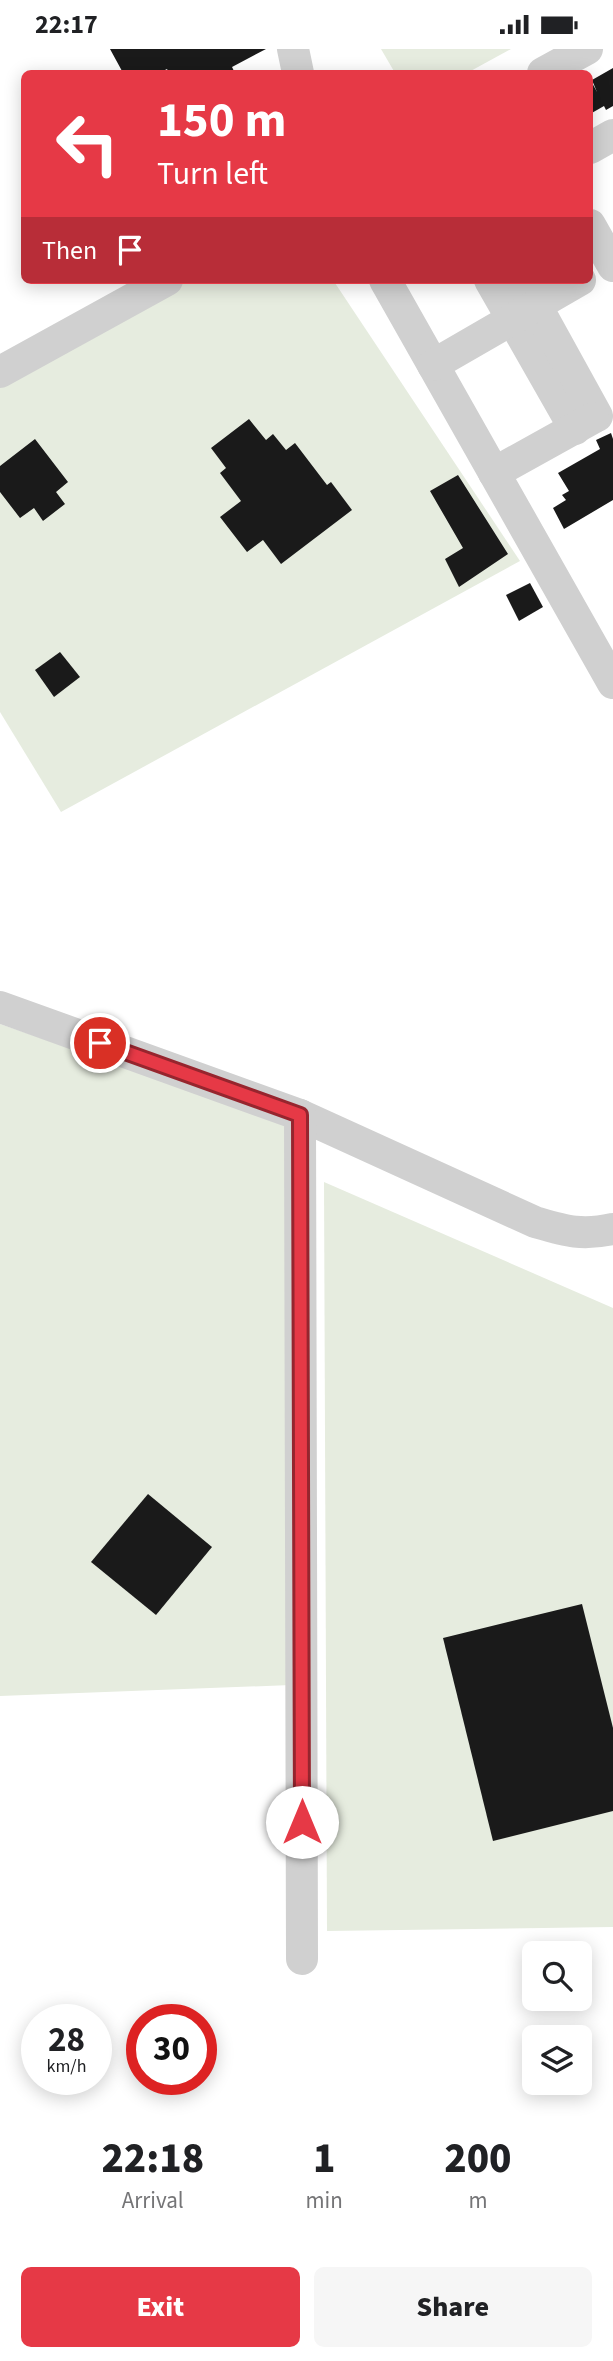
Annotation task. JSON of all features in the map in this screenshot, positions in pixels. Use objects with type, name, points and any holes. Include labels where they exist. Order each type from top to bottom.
[{"type":"street","points":[[293,49],[297,70]]},
{"type":"street","points":[[548,70],[587,49]]},
{"type":"street","points":[[593,146],[613,135]]},
{"type":"street","points":[[593,234],[605,268]]},
{"type":"street","points":[[0,372],[160,284]]},
{"type":"street","points":[[387,284],[613,683]]},
{"type":"street","points":[[494,473],[595,417],[523,302],[496,284]]},
{"type":"street","points":[[433,365],[523,302],[570,284]]},
{"type":"street","points":[[0,1007],[300,1115],[535,1222],[565,1231],[589,1234],[613,1229]]},
{"type":"street","points":[[300,1115],[302,1959]]},
{"type":"shaded area","points":[[381,49],[511,49],[472,70],[393,70]]},
{"type":"shaded area","points":[[176,284],[336,284],[520,561],[61,812],[0,712],[0,381]]},
{"type":"shaded area","points":[[0,1024],[292,1125],[291,1685],[0,1696]]},
{"type":"shaded area","points":[[324,1182],[613,1308],[613,1927],[327,1931]]},
{"type":"building","points":[[110,49],[266,49],[232,67],[234,70],[121,70]]},
{"type":"building","points":[[613,68],[613,106],[606,110],[604,106],[593,112],[593,85],[597,92],[593,79]]},
{"type":"building","points":[[249,419],[266,440],[273,434],[286,450],[295,443],[327,485],[331,482],[352,510],[281,564],[263,540],[247,552],[220,517],[241,501],[220,473],[226,468],[211,448]]},
{"type":"building","points":[[611,433],[613,500],[564,529],[553,508],[566,500],[562,495],[569,491],[558,473],[600,449],[596,440]]},
{"type":"building","points":[[35,439],[68,482],[56,492],[65,504],[43,521],[34,508],[20,518],[0,492],[0,466]]},
{"type":"building","points":[[458,475],[508,554],[459,587],[445,559],[463,548],[430,491]]},
{"type":"building","points":[[530,583],[543,607],[519,621],[506,595]]},
{"type":"building","points":[[60,652],[80,677],[54,697],[35,670]]},
{"type":"building","points":[[148,1494],[212,1547],[156,1615],[91,1562]]},
{"type":"building","points":[[582,1604],[613,1728],[613,1811],[493,1841],[443,1638]]},
{"type":"route","points":[[100,1043],[300,1115],[302,1822]]}]
